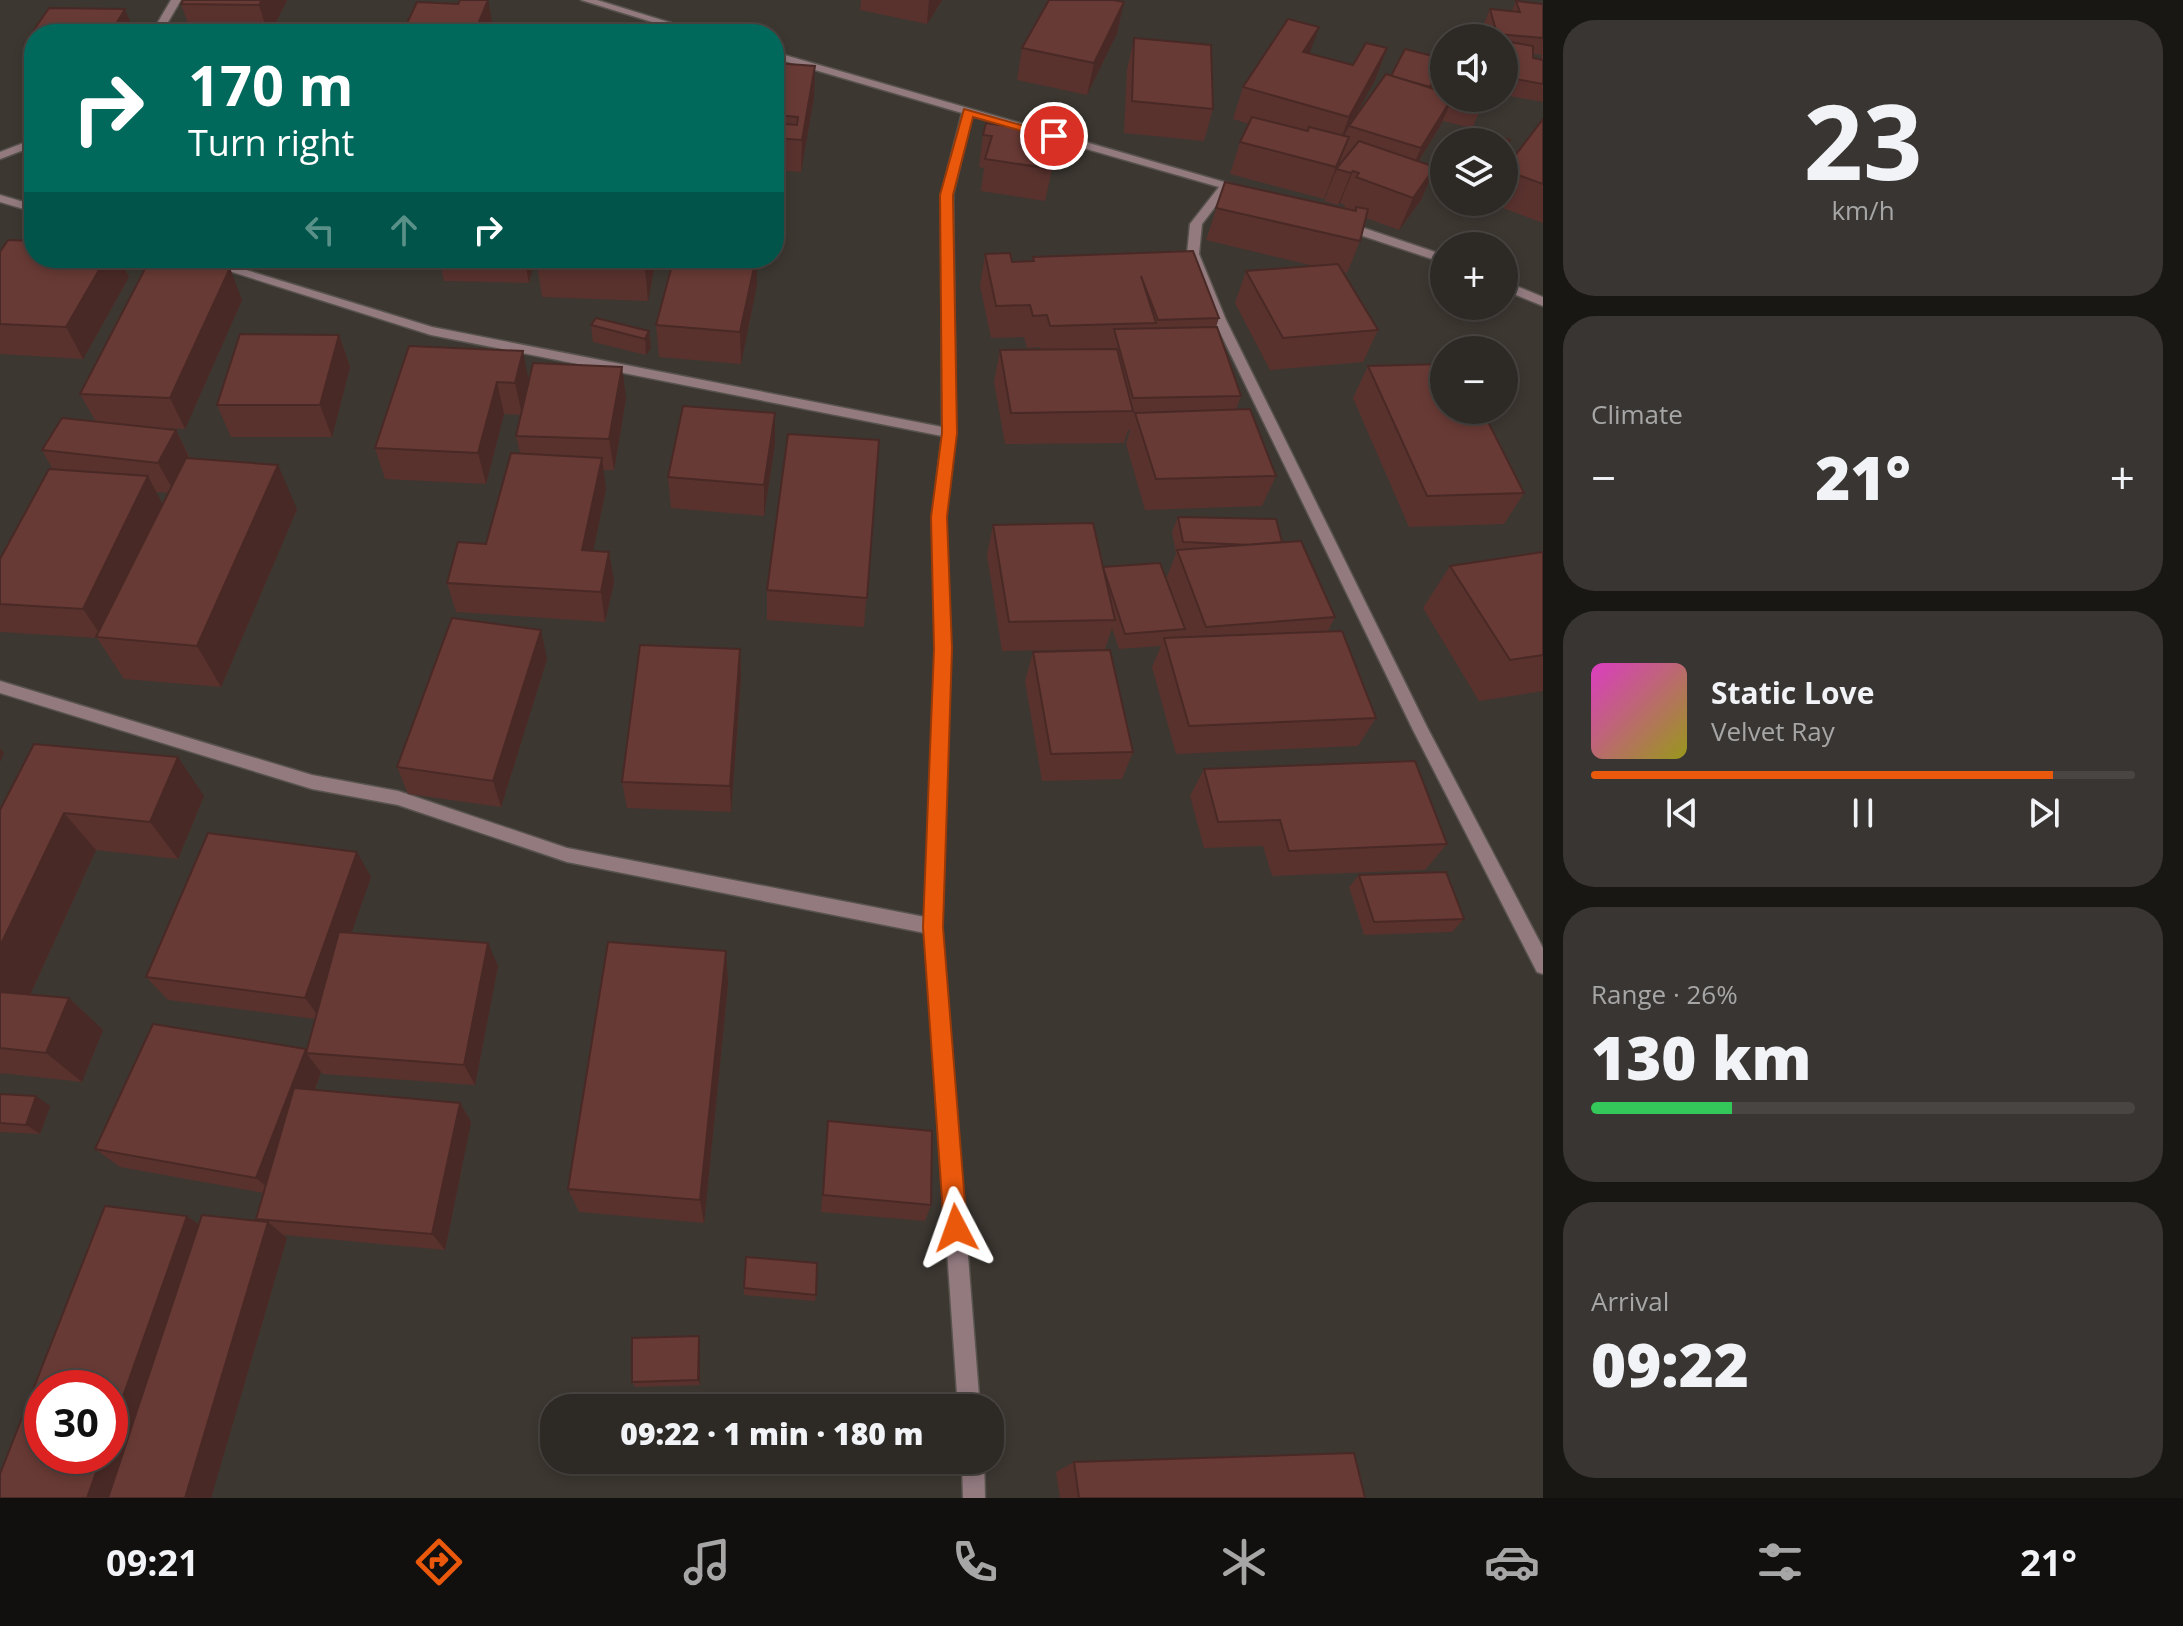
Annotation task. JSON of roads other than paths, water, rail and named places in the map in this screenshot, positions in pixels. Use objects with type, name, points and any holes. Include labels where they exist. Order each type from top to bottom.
[{"type":"street","points":[[162,24],[176,0]]},
{"type":"street","points":[[586,0],[668,24]]},
{"type":"street","points":[[784,58],[1233,187],[1196,224],[1193,254],[1421,730],[1543,966]]},
{"type":"street","points":[[968,112],[947,195],[949,433],[939,517],[943,649],[933,927],[968,1394]]},
{"type":"street","points":[[0,156],[24,146]]},
{"type":"street","points":[[0,198],[24,206]]},
{"type":"street","points":[[1328,220],[1430,254]]},
{"type":"street","points":[[226,268],[431,331],[949,433]]},
{"type":"street","points":[[1518,291],[1543,302]]},
{"type":"street","points":[[0,687],[312,782],[398,798],[567,855],[933,927]]},
{"type":"street","points":[[973,1474],[974,1498]]}]
